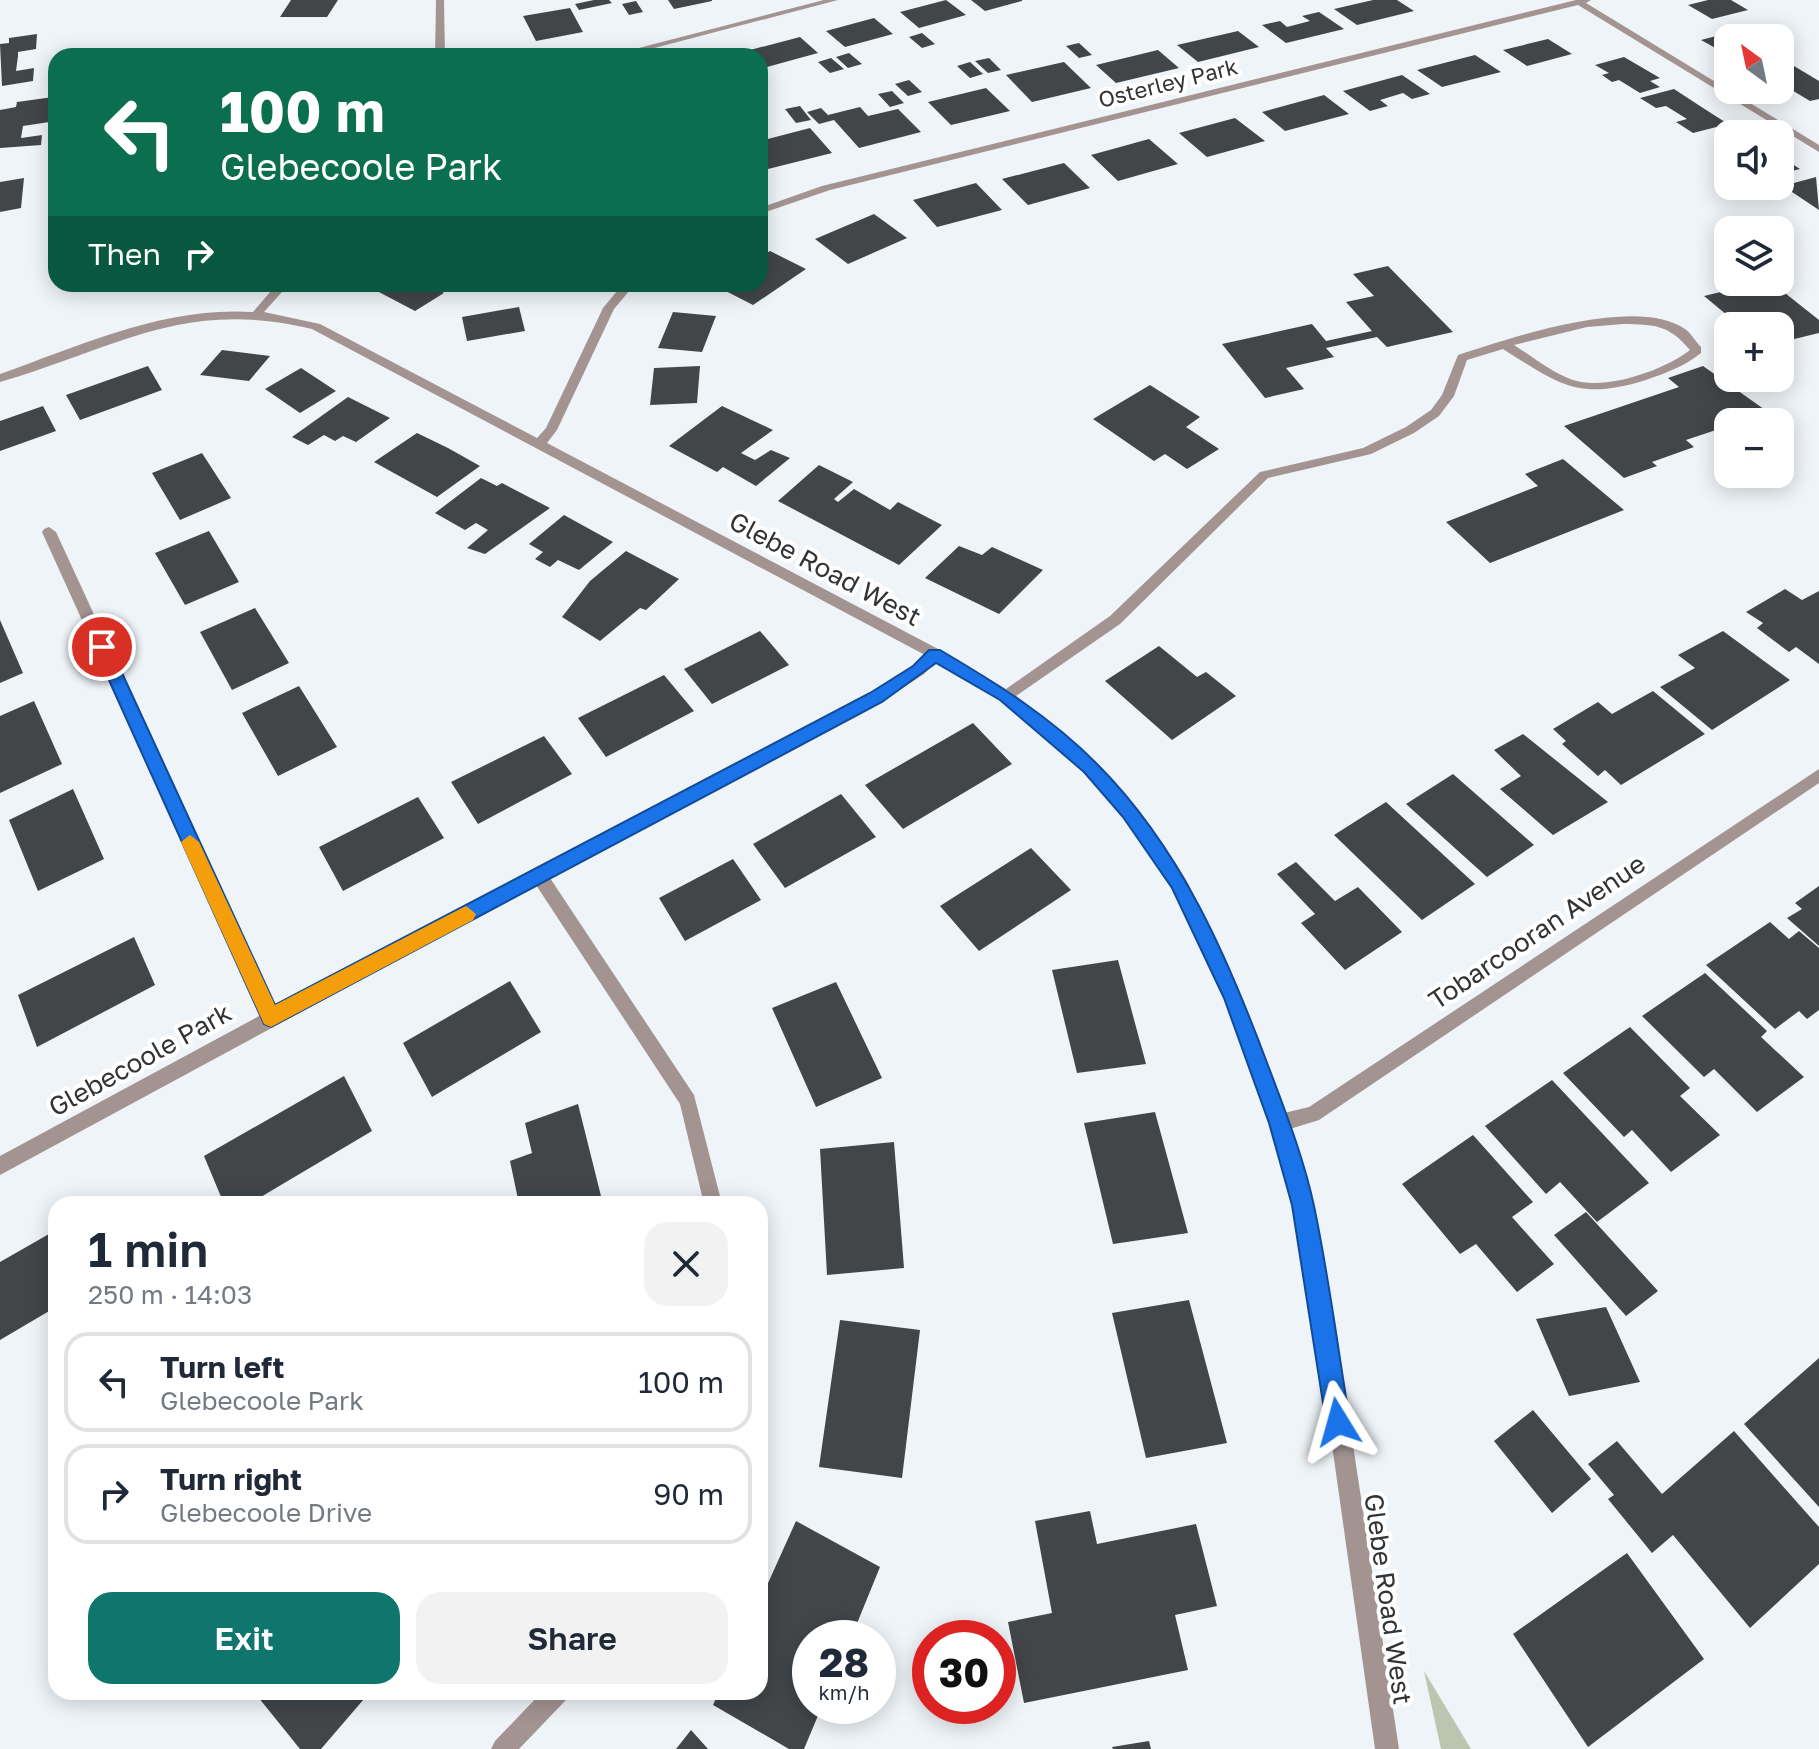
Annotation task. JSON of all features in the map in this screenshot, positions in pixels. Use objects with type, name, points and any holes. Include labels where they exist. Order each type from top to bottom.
[{"type":"street","points":[[440,0],[440,48]]},
{"type":"street","points":[[642,48],[775,11],[834,0]]},
{"type":"street","points":[[1583,1],[1819,149]]},
{"type":"street","name":"Osterley Park","points":[[768,208],[826,188],[1583,1]]},
{"type":"street","points":[[258,312],[276,292]]},
{"type":"street","points":[[540,443],[551,430],[609,308],[622,292]]},
{"type":"street","name":"Glebe Road West","points":[[0,378],[150,326],[191,316],[258,312],[290,317],[347,340],[935,654],[1006,696],[1090,768],[1129,812],[1179,883],[1233,997],[1279,1123],[1303,1205],[1327,1339],[1387,1749]]},
{"type":"street","points":[[1006,696],[1115,620],[1264,475],[1367,451],[1410,430],[1435,413],[1448,396],[1462,358],[1504,344],[1546,331],[1595,323],[1650,321],[1675,326],[1692,339],[1697,350],[1683,363],[1609,389],[1583,388],[1560,379],[1504,344]]},
{"type":"street","points":[[49,532],[271,1018]]},
{"type":"street","name":"Glebecoole Park","points":[[0,1166],[271,1018],[876,698],[919,670],[935,654]]},
{"type":"street","name":"Tobarcooran Avenue","points":[[1279,1123],[1313,1114],[1819,775]]},
{"type":"street","points":[[539,876],[688,1101],[711,1196]]},
{"type":"street","points":[[503,1749],[550,1700]]},
{"type":"green space","points":[[1424,1671],[1471,1749],[1441,1749]]},
{"type":"building","points":[[291,0],[338,0],[327,17],[280,17]]},
{"type":"building","points":[[609,0],[612,3],[579,10],[575,4]]},
{"type":"building","points":[[668,0],[712,0],[712,1],[674,9]]},
{"type":"building","points":[[946,0],[966,15],[919,28],[900,12]]},
{"type":"building","points":[[971,0],[1022,0],[1022,1],[985,11]]},
{"type":"building","points":[[1373,0],[1397,0],[1414,11],[1357,25],[1334,9]]},
{"type":"building","points":[[1708,0],[1731,0],[1748,10],[1712,19],[1688,5]]},
{"type":"building","points":[[636,1],[643,12],[629,15],[622,4]]},
{"type":"building","points":[[570,8],[583,32],[536,41],[523,16]]},
{"type":"building","points":[[1319,12],[1344,29],[1286,43],[1262,25],[1280,21],[1287,27],[1310,21],[1302,16]]},
{"type":"building","points":[[874,18],[893,34],[845,47],[826,31]]},
{"type":"building","points":[[1238,31],[1259,47],[1198,62],[1177,45]]},
{"type":"building","points":[[922,33],[935,44],[922,48],[909,37]]},
{"type":"building","points":[[37,34],[36,49],[18,52],[16,71],[34,68],[33,81],[2,86],[0,44],[9,43],[9,38]]},
{"type":"building","points":[[800,37],[818,53],[768,67],[768,48],[758,48]]},
{"type":"building","points":[[1714,37],[1714,47],[1701,40]]},
{"type":"building","points":[[1548,39],[1572,54],[1527,66],[1503,50]]},
{"type":"building","points":[[1079,43],[1092,55],[1079,58],[1066,46]]},
{"type":"building","points":[[1158,50],[1179,68],[1116,83],[1096,65]]},
{"type":"building","points":[[849,53],[862,64],[848,68],[836,57]]},
{"type":"building","points":[[1475,55],[1501,72],[1442,87],[1417,70]]},
{"type":"building","points":[[1624,57],[1660,78],[1650,81],[1660,87],[1640,93],[1619,80],[1612,82],[1602,75],[1609,73],[1595,65]]},
{"type":"building","points":[[831,58],[844,69],[830,73],[818,62]]},
{"type":"building","points":[[989,58],[1001,70],[988,73],[975,61]]},
{"type":"building","points":[[970,62],[983,74],[970,78],[957,66]]},
{"type":"building","points":[[1064,62],[1091,88],[1032,102],[1006,75]]},
{"type":"building","points":[[1794,66],[1819,81],[1819,99],[1810,101],[1794,91]]},
{"type":"building","points":[[1402,75],[1430,94],[1412,99],[1403,93],[1380,100],[1388,106],[1370,111],[1343,91]]},
{"type":"building","points":[[909,80],[922,92],[908,96],[895,84]]},
{"type":"building","points":[[986,88],[1010,111],[951,125],[928,102]]},
{"type":"building","points":[[1674,89],[1722,120],[1714,120],[1714,128],[1693,133],[1676,122],[1687,119],[1666,106],[1656,108],[1640,98]]},
{"type":"building","points":[[892,91],[904,103],[890,107],[878,94]]},
{"type":"building","points":[[1324,95],[1349,114],[1285,131],[1262,112]]},
{"type":"building","points":[[48,98],[48,122],[23,126],[21,138],[42,135],[41,145],[0,148],[0,110],[16,107],[17,102]]},
{"type":"building","points":[[800,106],[811,120],[796,123],[785,109]]},
{"type":"building","points":[[860,107],[868,116],[898,109],[921,132],[859,148],[834,120],[819,124],[807,112],[821,108],[828,115]]},
{"type":"building","points":[[1235,118],[1265,141],[1207,157],[1179,133]]},
{"type":"building","points":[[810,128],[832,153],[768,169],[768,139]]},
{"type":"building","points":[[1149,139],[1178,164],[1118,181],[1091,155]]},
{"type":"building","points":[[1064,163],[1090,188],[1028,205],[1002,179]]},
{"type":"building","points":[[1816,177],[1819,210],[1794,193],[1794,183]]},
{"type":"building","points":[[24,178],[21,208],[0,212],[0,182]]},
{"type":"building","points":[[976,183],[1002,210],[937,227],[913,200]]},
{"type":"building","points":[[874,214],[907,238],[848,264],[815,239]]},
{"type":"building","points":[[768,252],[806,269],[753,305],[728,292],[768,292]]},
{"type":"building","points":[[1388,266],[1453,332],[1387,347],[1377,337],[1326,348],[1334,357],[1286,368],[1304,389],[1265,398],[1222,344],[1312,324],[1326,341],[1372,331],[1346,302],[1374,296],[1353,274]]},
{"type":"building","points":[[379,292],[444,293],[415,311]]},
{"type":"building","points":[[1714,294],[1714,296],[1789,296],[1819,320],[1819,333],[1794,339],[1794,312],[1723,312],[1704,296]]},
{"type":"building","points":[[519,307],[525,331],[467,341],[462,317]]},
{"type":"building","points":[[673,312],[716,316],[702,352],[658,348]]},
{"type":"building","points":[[222,350],[270,356],[249,381],[200,375]]},
{"type":"building","points":[[148,366],[162,390],[80,420],[66,395]]},
{"type":"building","points":[[700,366],[697,403],[650,405],[654,368]]},
{"type":"building","points":[[1703,366],[1714,374],[1714,392],[1740,392],[1762,408],[1714,408],[1714,431],[1686,440],[1694,447],[1652,462],[1657,466],[1624,478],[1564,426],[1679,387],[1668,378]]},
{"type":"building","points":[[301,368],[336,391],[300,413],[265,389]]},
{"type":"building","points":[[1150,385],[1200,417],[1186,427],[1219,449],[1187,469],[1165,454],[1154,461],[1093,419]]},
{"type":"building","points":[[348,397],[390,418],[356,442],[343,436],[335,441],[324,435],[308,445],[292,437]]},
{"type":"building","points":[[43,406],[56,431],[0,451],[0,421]]},
{"type":"building","points":[[722,406],[773,430],[741,453],[755,460],[771,450],[790,458],[756,486],[723,467],[717,472],[669,446]]},
{"type":"building","points":[[417,433],[480,466],[437,497],[374,462]]},
{"type":"building","points":[[202,453],[231,498],[180,520],[152,473]]},
{"type":"building","points":[[1563,459],[1624,510],[1490,563],[1446,522],[1538,486],[1525,474]]},
{"type":"building","points":[[819,465],[853,482],[834,499],[838,502],[854,489],[890,510],[898,502],[942,525],[899,565],[778,501]]},
{"type":"building","points":[[481,478],[497,486],[502,483],[550,508],[485,554],[467,548],[488,530],[476,523],[465,530],[435,513]]},
{"type":"building","points":[[564,515],[613,542],[579,570],[558,560],[550,567],[535,559],[543,552],[529,544]]},
{"type":"building","points":[[209,531],[239,582],[185,605],[155,553]]},
{"type":"building","points":[[959,546],[982,555],[992,547],[1043,570],[999,614],[925,578]]},
{"type":"building","points":[[626,551],[679,579],[646,610],[640,608],[600,641],[562,617],[590,581]]},
{"type":"building","points":[[1785,589],[1802,600],[1819,591],[1819,664],[1796,647],[1789,652],[1757,628],[1763,623],[1746,612]]},
{"type":"building","points":[[255,608],[289,663],[232,690],[200,632]]},
{"type":"building","points":[[0,620],[23,673],[0,683]]},
{"type":"building","points":[[760,631],[789,665],[712,704],[684,669]]},
{"type":"building","points":[[1723,631],[1790,680],[1712,730],[1660,687],[1695,668],[1678,655]]},
{"type":"building","points":[[1159,646],[1197,677],[1206,672],[1236,696],[1172,740],[1105,681]]},
{"type":"building","points":[[664,675],[694,711],[606,757],[578,718]]},
{"type":"building","points":[[299,686],[337,747],[278,776],[242,713]]},
{"type":"building","points":[[1653,691],[1705,734],[1621,785],[1605,770],[1598,776],[1562,744],[1566,741],[1553,729],[1598,702],[1612,714]]},
{"type":"building","points":[[34,701],[62,764],[0,793],[0,716]]},
{"type":"building","points":[[973,723],[1012,764],[903,829],[865,785]]},
{"type":"building","points":[[1523,734],[1608,802],[1553,835],[1500,789],[1521,776],[1494,750]]},
{"type":"building","points":[[544,736],[572,774],[478,824],[451,782]]},
{"type":"building","points":[[1453,774],[1534,845],[1487,877],[1406,804]]},
{"type":"building","points":[[73,789],[104,859],[38,891],[9,820]]},
{"type":"building","points":[[841,794],[876,837],[785,888],[753,844]]},
{"type":"building","points":[[418,797],[444,838],[343,891],[319,847]]},
{"type":"building","points":[[1386,802],[1475,884],[1422,920],[1334,835]]},
{"type":"building","points":[[1031,848],[1071,890],[979,951],[940,906]]},
{"type":"building","points":[[733,859],[761,900],[685,941],[659,898]]},
{"type":"building","points":[[1296,862],[1335,901],[1358,887],[1402,932],[1345,970],[1301,923],[1315,914],[1277,874]]},
{"type":"building","points":[[1819,886],[1819,946],[1787,918],[1802,909],[1795,903]]},
{"type":"building","points":[[1770,922],[1789,939],[1799,931],[1819,948],[1819,1010],[1807,1019],[1799,1011],[1775,1029],[1706,965]]},
{"type":"building","points":[[134,937],[155,985],[37,1047],[18,995]]},
{"type":"building","points":[[1118,960],[1146,1064],[1077,1073],[1052,970]]},
{"type":"building","points":[[1705,973],[1767,1031],[1761,1037],[1804,1077],[1757,1112],[1714,1069],[1704,1077],[1642,1016]]},
{"type":"building","points":[[510,981],[541,1032],[432,1097],[403,1043]]},
{"type":"building","points":[[836,982],[882,1078],[816,1107],[772,1008]]},
{"type":"building","points":[[1630,1027],[1690,1088],[1680,1096],[1720,1135],[1671,1172],[1632,1130],[1624,1137],[1563,1073]]},
{"type":"building","points":[[344,1076],[372,1131],[262,1196],[221,1196],[204,1156]]},
{"type":"building","points":[[1552,1080],[1649,1183],[1597,1222],[1560,1182],[1546,1194],[1485,1126]]},
{"type":"building","points":[[578,1104],[601,1196],[517,1196],[510,1161],[532,1153],[525,1123]]},
{"type":"building","points":[[1155,1112],[1188,1233],[1113,1244],[1084,1123]]},
{"type":"building","points":[[1473,1135],[1533,1202],[1512,1217],[1554,1264],[1517,1292],[1476,1244],[1460,1254],[1402,1184]]},
{"type":"building","points":[[894,1142],[904,1268],[827,1275],[820,1149]]},
{"type":"building","points":[[1586,1212],[1658,1291],[1626,1316],[1554,1235]]},
{"type":"building","points":[[48,1235],[48,1312],[0,1340],[0,1262]]},
{"type":"building","points":[[1189,1300],[1227,1443],[1146,1458],[1112,1313]]},
{"type":"building","points":[[1606,1307],[1640,1382],[1569,1396],[1536,1319]]},
{"type":"building","points":[[840,1320],[920,1330],[902,1478],[819,1467]]},
{"type":"building","points":[[1819,1358],[1819,1507],[1744,1424]]},
{"type":"building","points":[[1533,1410],[1591,1479],[1552,1513],[1494,1441]]},
{"type":"building","points":[[1734,1431],[1819,1527],[1819,1564],[1750,1628],[1673,1535],[1652,1553],[1608,1499],[1614,1495],[1588,1464],[1617,1441],[1662,1494]]},
{"type":"building","points":[[1090,1511],[1097,1544],[1196,1524],[1217,1606],[1175,1615],[1188,1670],[1024,1703],[1016,1662],[1016,1620],[1052,1613],[1035,1521]]},
{"type":"building","points":[[796,1521],[880,1567],[858,1620],[792,1620],[792,1724],[814,1724],[804,1749],[789,1749],[713,1705],[715,1700],[768,1700],[768,1583]]},
{"type":"building","points":[[1627,1553],[1704,1659],[1588,1747],[1513,1634]]},
{"type":"building","points":[[260,1700],[363,1700],[321,1749],[300,1749]]},
{"type":"building","points":[[691,1730],[708,1749],[676,1749]]},
{"type":"building","points":[[1149,1741],[1151,1749],[1112,1747]]},
{"type":"slow traffic","points":[[190,842],[271,1018],[466,914]]},
{"type":"route","points":[[102,647],[271,1018],[876,698],[919,670],[935,654],[1006,696],[1045,726],[1090,768],[1129,812],[1179,883],[1233,997],[1279,1123],[1303,1205],[1338,1422]]}]
